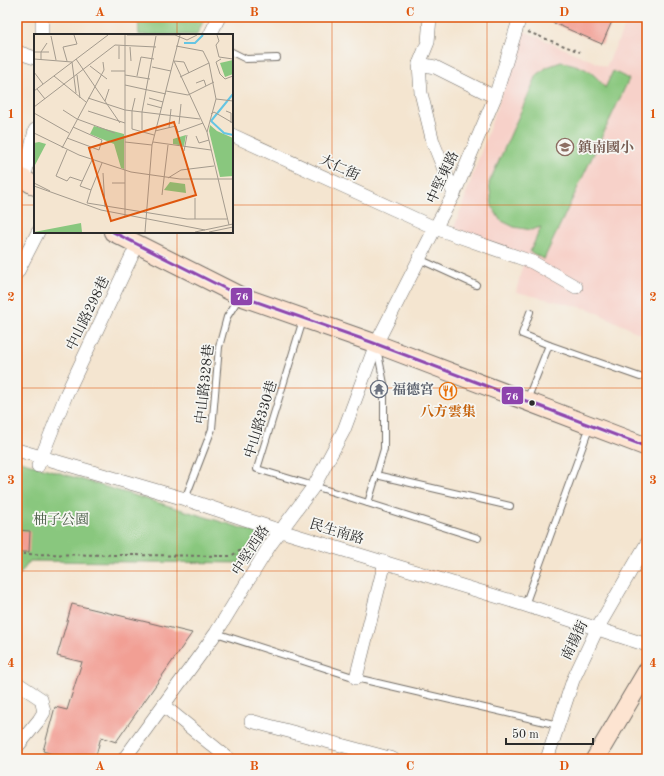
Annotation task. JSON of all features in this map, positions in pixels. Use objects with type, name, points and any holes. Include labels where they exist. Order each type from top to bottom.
[{"type":"street","points":[[42,17],[42,34]]},
{"type":"street","points":[[210,34],[219,17]]},
{"type":"street","points":[[430,17],[428,42],[418,64],[421,93],[433,142],[454,194]]},
{"type":"street","name":"中堅東路","points":[[376,344],[454,194],[495,97],[519,23]]},
{"type":"street","points":[[17,52],[34,58]]},
{"type":"street","points":[[418,64],[435,67],[495,97]]},
{"type":"street","name":"大仁街","points":[[233,135],[435,228],[532,262],[576,287]]},
{"type":"street","points":[[26,180],[34,136]]},
{"type":"street","points":[[17,273],[37,233]]},
{"type":"street","points":[[115,233],[240,296],[376,344],[647,448]]},
{"type":"street","name":"中山路298巷","points":[[40,462],[66,395],[137,245]]},
{"type":"street","name":"中堅西路","points":[[124,759],[216,633],[270,546],[314,486],[344,430],[376,344]]},
{"type":"street","name":"民生南路","points":[[17,450],[40,462],[185,498],[282,531],[525,605],[647,645]]},
{"type":"street","name":"南揚街","points":[[547,759],[573,680],[597,629],[647,543]]},
{"type":"street","points":[[356,678],[385,562]]},
{"type":"street","points":[[595,759],[647,671]]},
{"type":"street","points":[[17,683],[41,699],[44,712],[17,747]]},
{"type":"street","points":[[164,706],[229,759]]},
{"type":"street","points":[[251,721],[393,759]]},
{"type":"lane","points":[[233,52],[246,59],[277,58]]},
{"type":"lane","points":[[419,259],[476,285]]},
{"type":"lane","name":"中山路328巷","points":[[185,498],[212,429],[219,347],[227,317],[240,296]]},
{"type":"lane","points":[[530,312],[522,334],[640,377]]},
{"type":"lane","name":"中山路330巷","points":[[303,318],[256,469],[314,486]]},
{"type":"lane","points":[[368,503],[384,449],[384,384],[376,344]]},
{"type":"lane","points":[[527,401],[549,345]]},
{"type":"lane","points":[[525,605],[590,425]]},
{"type":"lane","points":[[376,475],[510,506]]},
{"type":"lane","points":[[314,486],[478,538]]},
{"type":"lane","points":[[216,633],[356,678],[558,725]]},
{"type":"path","points":[[519,23],[580,52]]},
{"type":"path","points":[[17,554],[231,556],[259,538]]},
{"type":"shaded area","name":"鎮南國小","points":[[629,17],[647,17],[647,337],[589,309],[516,292],[525,255],[454,228],[524,31],[606,67]]},
{"type":"green space","points":[[138,17],[205,17],[197,34],[139,34]]},
{"type":"green space","points":[[561,62],[581,67],[592,73],[605,88],[613,71],[629,79],[544,259],[530,252],[541,227],[531,230],[514,227],[500,220],[492,206],[489,183],[537,75],[547,67]]},
{"type":"green space","name":"柚子公園","points":[[17,460],[265,535],[250,563],[30,561],[17,578]]},
{"type":"building","points":[[540,17],[607,17],[613,19],[602,44]]},
{"type":"building","points":[[17,530],[30,531],[29,552],[17,552]]},
{"type":"building","points":[[72,604],[192,633],[116,742],[101,737],[95,759],[70,759],[43,751],[55,707],[67,710],[82,662],[57,656]]},
{"type":"transit line","name":"76","points":[[115,233],[240,296],[371,342],[647,447]]},
{"type":"place","name":"鎮南國小","points":[[565,147]]},
{"type":"place","name":"福德宮","points":[[379,389]]},
{"type":"place","name":"八方雲集","points":[[448,391]]}]
